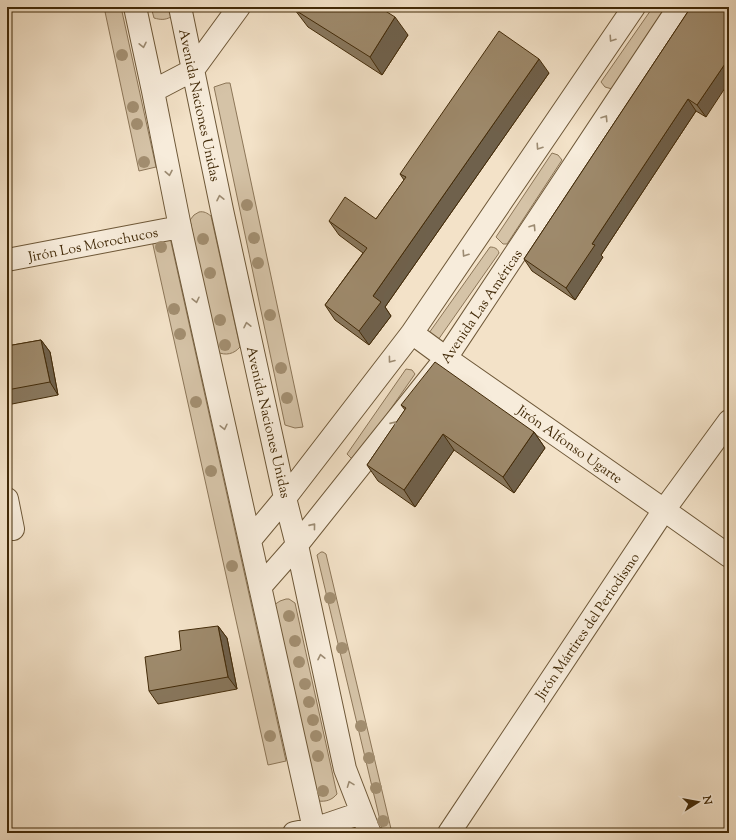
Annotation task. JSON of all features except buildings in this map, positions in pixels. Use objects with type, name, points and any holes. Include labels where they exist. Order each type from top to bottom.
[{"type":"street","points":[[135,7],[180,227],[260,587],[308,832],[361,813]]},
{"type":"street","name":"Avenida Naciones Unidas","points":[[180,7],[222,210],[285,498],[297,545],[345,769],[370,833]]},
{"type":"street","points":[[153,91],[193,70],[239,7]]},
{"type":"street","points":[[250,540],[285,498],[412,333],[634,7]]},
{"type":"street","name":"Avenida Las Américas","points":[[260,587],[297,545],[446,358],[679,7]]},
{"type":"street","name":"Jirón Los Morochucos","points":[[7,260],[180,227]]},
{"type":"street","name":"Jirón Alfonso Ugarte","points":[[412,333],[729,556]]},
{"type":"street","name":"Jirón Mártires del Periodismo","points":[[449,833],[664,510],[729,421]]},
{"type":"street","points":[[7,499],[13,529]]},
{"type":"shaded area","points":[[104,7],[121,7],[156,167],[139,171]]},
{"type":"shaded area","points":[[151,7],[175,7],[171,17],[167,19],[159,19],[154,18]]},
{"type":"shaded area","points":[[653,7],[668,7],[612,89],[605,87],[601,82]]},
{"type":"shaded area","points":[[230,83],[303,427],[295,428],[285,425],[214,87]]},
{"type":"shaded area","points":[[552,153],[558,155],[562,160],[507,244],[503,244],[496,237]]},
{"type":"shaded area","points":[[199,212],[205,212],[211,216],[240,347],[230,354],[217,352],[190,220]]},
{"type":"shaded area","points":[[169,233],[286,761],[268,765],[151,236]]},
{"type":"shaded area","points":[[490,247],[496,248],[499,253],[438,340],[429,333]]},
{"type":"shaded area","points":[[406,369],[412,370],[415,374],[355,460],[351,458],[347,454]]},
{"type":"shaded area","points":[[321,552],[326,554],[392,833],[383,833],[317,555]]},
{"type":"shaded area","points":[[289,599],[295,603],[337,794],[333,798],[326,801],[318,801],[274,605]]}]
